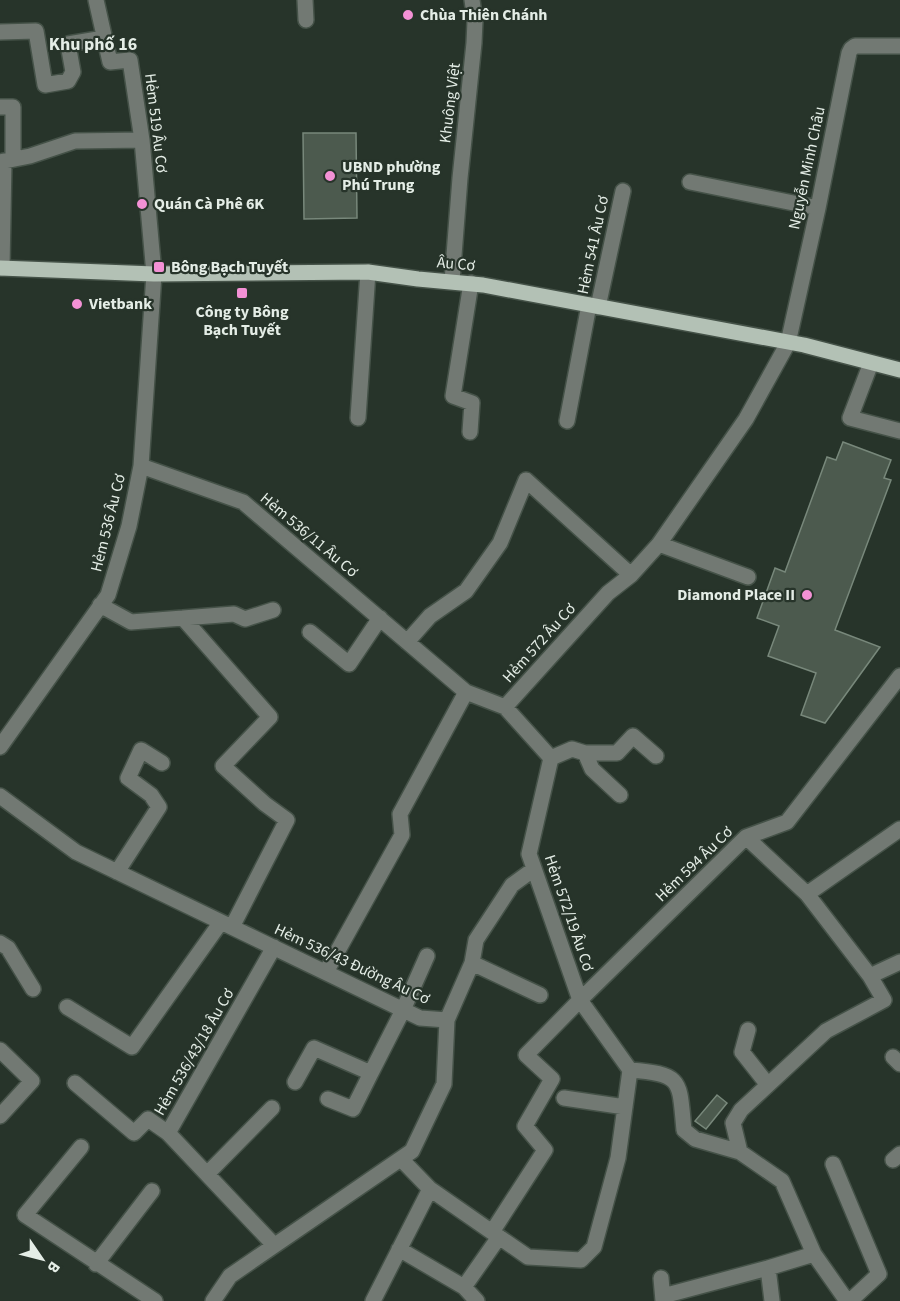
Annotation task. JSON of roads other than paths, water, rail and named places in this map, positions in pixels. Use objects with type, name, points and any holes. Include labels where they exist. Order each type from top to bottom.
[{"type":"main road","name":"Âu Cơ","points":[[1,268],[154,274],[368,272],[453,281],[788,343],[900,370]]},
{"type":"street","name":"Hẻm 519 Âu Cơ","points":[[96,0],[110,62],[130,60],[142,140],[154,274]]},
{"type":"street","points":[[305,0],[306,20]]},
{"type":"street","name":"Khuông Việt","points":[[453,281],[460,178],[474,43],[475,21],[472,0]]},
{"type":"street","points":[[0,32],[36,32],[45,85],[68,81],[72,72],[68,44],[104,38]]},
{"type":"street","name":"Nguyễn Minh Châu","points":[[788,343],[849,53],[855,46],[861,45],[900,46]]},
{"type":"street","points":[[0,107],[14,107],[6,161],[1,268]]},
{"type":"street","points":[[6,161],[30,156],[75,141],[142,140]]},
{"type":"street","points":[[690,182],[818,208]]},
{"type":"street","name":"Hẻm 541 Âu Cơ","points":[[567,421],[593,306],[623,191]]},
{"type":"street","points":[[358,418],[368,272]]},
{"type":"street","name":"Hẻm 536 Âu Cơ","points":[[0,747],[108,595],[129,526],[141,466],[154,274]]},
{"type":"street","points":[[470,432],[472,403],[453,396],[471,284]]},
{"type":"street","name":"Hẻm 572 Âu Cơ","points":[[407,642],[466,692],[505,707],[608,593],[631,575],[659,544],[746,419],[788,343]]},
{"type":"street","points":[[871,363],[850,418],[900,431]]},
{"type":"street","name":"Hẻm 536/11 Âu Cơ","points":[[141,466],[243,502],[407,642]]},
{"type":"street","points":[[407,642],[430,616],[466,591],[500,543],[526,480],[631,575]]},
{"type":"street","points":[[659,544],[748,577]]},
{"type":"street","points":[[100,605],[131,622],[234,614],[245,619],[273,610]]},
{"type":"street","points":[[67,1007],[132,1047],[226,924],[287,820],[265,804],[223,766],[270,717],[183,618]]},
{"type":"street","points":[[310,632],[349,664],[380,618]]},
{"type":"street","name":"Hẻm 594 Âu Cơ","points":[[580,1000],[746,837],[787,822],[900,676]]},
{"type":"street","points":[[326,972],[402,835],[400,814],[466,692]]},
{"type":"street","points":[[505,707],[551,758],[572,749],[585,753],[617,753],[633,736],[656,756]]},
{"type":"street","points":[[117,872],[159,807],[151,795],[128,778],[141,750],[162,763]]},
{"type":"street","points":[[585,753],[592,769],[620,795]]},
{"type":"street","name":"Hẻm 572/19 Âu Cơ","points":[[551,758],[529,854],[580,1000],[630,1070]]},
{"type":"street","name":"Hẻm 536/43 Đường Âu Cơ","points":[[0,796],[76,852],[420,1018],[447,1020]]},
{"type":"street","points":[[807,894],[900,829]]},
{"type":"street","points":[[740,1152],[733,1123],[741,1110],[826,1030],[884,1000],[870,976],[807,894],[746,837]]},
{"type":"street","points":[[213,1301],[230,1276],[412,1151],[444,1084],[447,1020],[472,963],[476,940],[512,885],[534,869]]},
{"type":"street","points":[[0,943],[8,948],[33,989]]},
{"type":"street","name":"Hẻm 536/43/18 Âu Cơ","points":[[274,947],[168,1133],[274,1245]]},
{"type":"street","points":[[328,1099],[353,1109],[403,1010],[427,956]]},
{"type":"street","points":[[870,976],[900,962]]},
{"type":"street","points":[[472,963],[540,995]]},
{"type":"street","points":[[464,1287],[545,1150],[525,1126],[552,1079],[526,1055],[580,1000]]},
{"type":"street","points":[[748,1030],[742,1052],[768,1085]]},
{"type":"street","points":[[295,1082],[314,1048],[371,1073]]},
{"type":"street","points":[[0,1050],[32,1081],[0,1116]]},
{"type":"street","points":[[401,1159],[430,1189],[528,1257],[581,1260],[594,1247],[618,1158],[630,1070],[650,1071],[663,1075],[676,1083],[680,1091],[684,1130],[695,1139],[740,1152],[782,1181],[814,1254],[848,1301],[879,1274],[833,1164]]},
{"type":"street","points":[[75,1083],[134,1133],[148,1119],[168,1133]]},
{"type":"street","points":[[564,1098],[625,1107]]},
{"type":"street","points":[[207,1174],[272,1108]]},
{"type":"street","points":[[81,1147],[25,1215],[155,1301]]},
{"type":"street","points":[[373,1301],[430,1189]]},
{"type":"street","points":[[96,1264],[152,1191]]},
{"type":"street","points":[[399,1249],[464,1287],[477,1301]]},
{"type":"street","points":[[661,1278],[663,1298],[814,1254]]},
{"type":"street","points":[[768,1268],[772,1301]]},
{"type":"place","name":"Chùa Thiên Chánh","points":[[408,15]]},
{"type":"place","name":"UBND phường Phú Trung","points":[[330,176]]},
{"type":"place","name":"Quán Cà Phê 6K","points":[[142,204]]},
{"type":"place","name":"Bông Bạch Tuyết","points":[[159,267]]},
{"type":"place","name":"Công ty Bông Bạch Tuyết","points":[[242,293]]},
{"type":"place","name":"Vietbank","points":[[77,304]]},
{"type":"place","name":"Diamond Place II","points":[[807,595]]},
{"type":"district","name":"Khu phố 16","points":[[93,44]]}]
